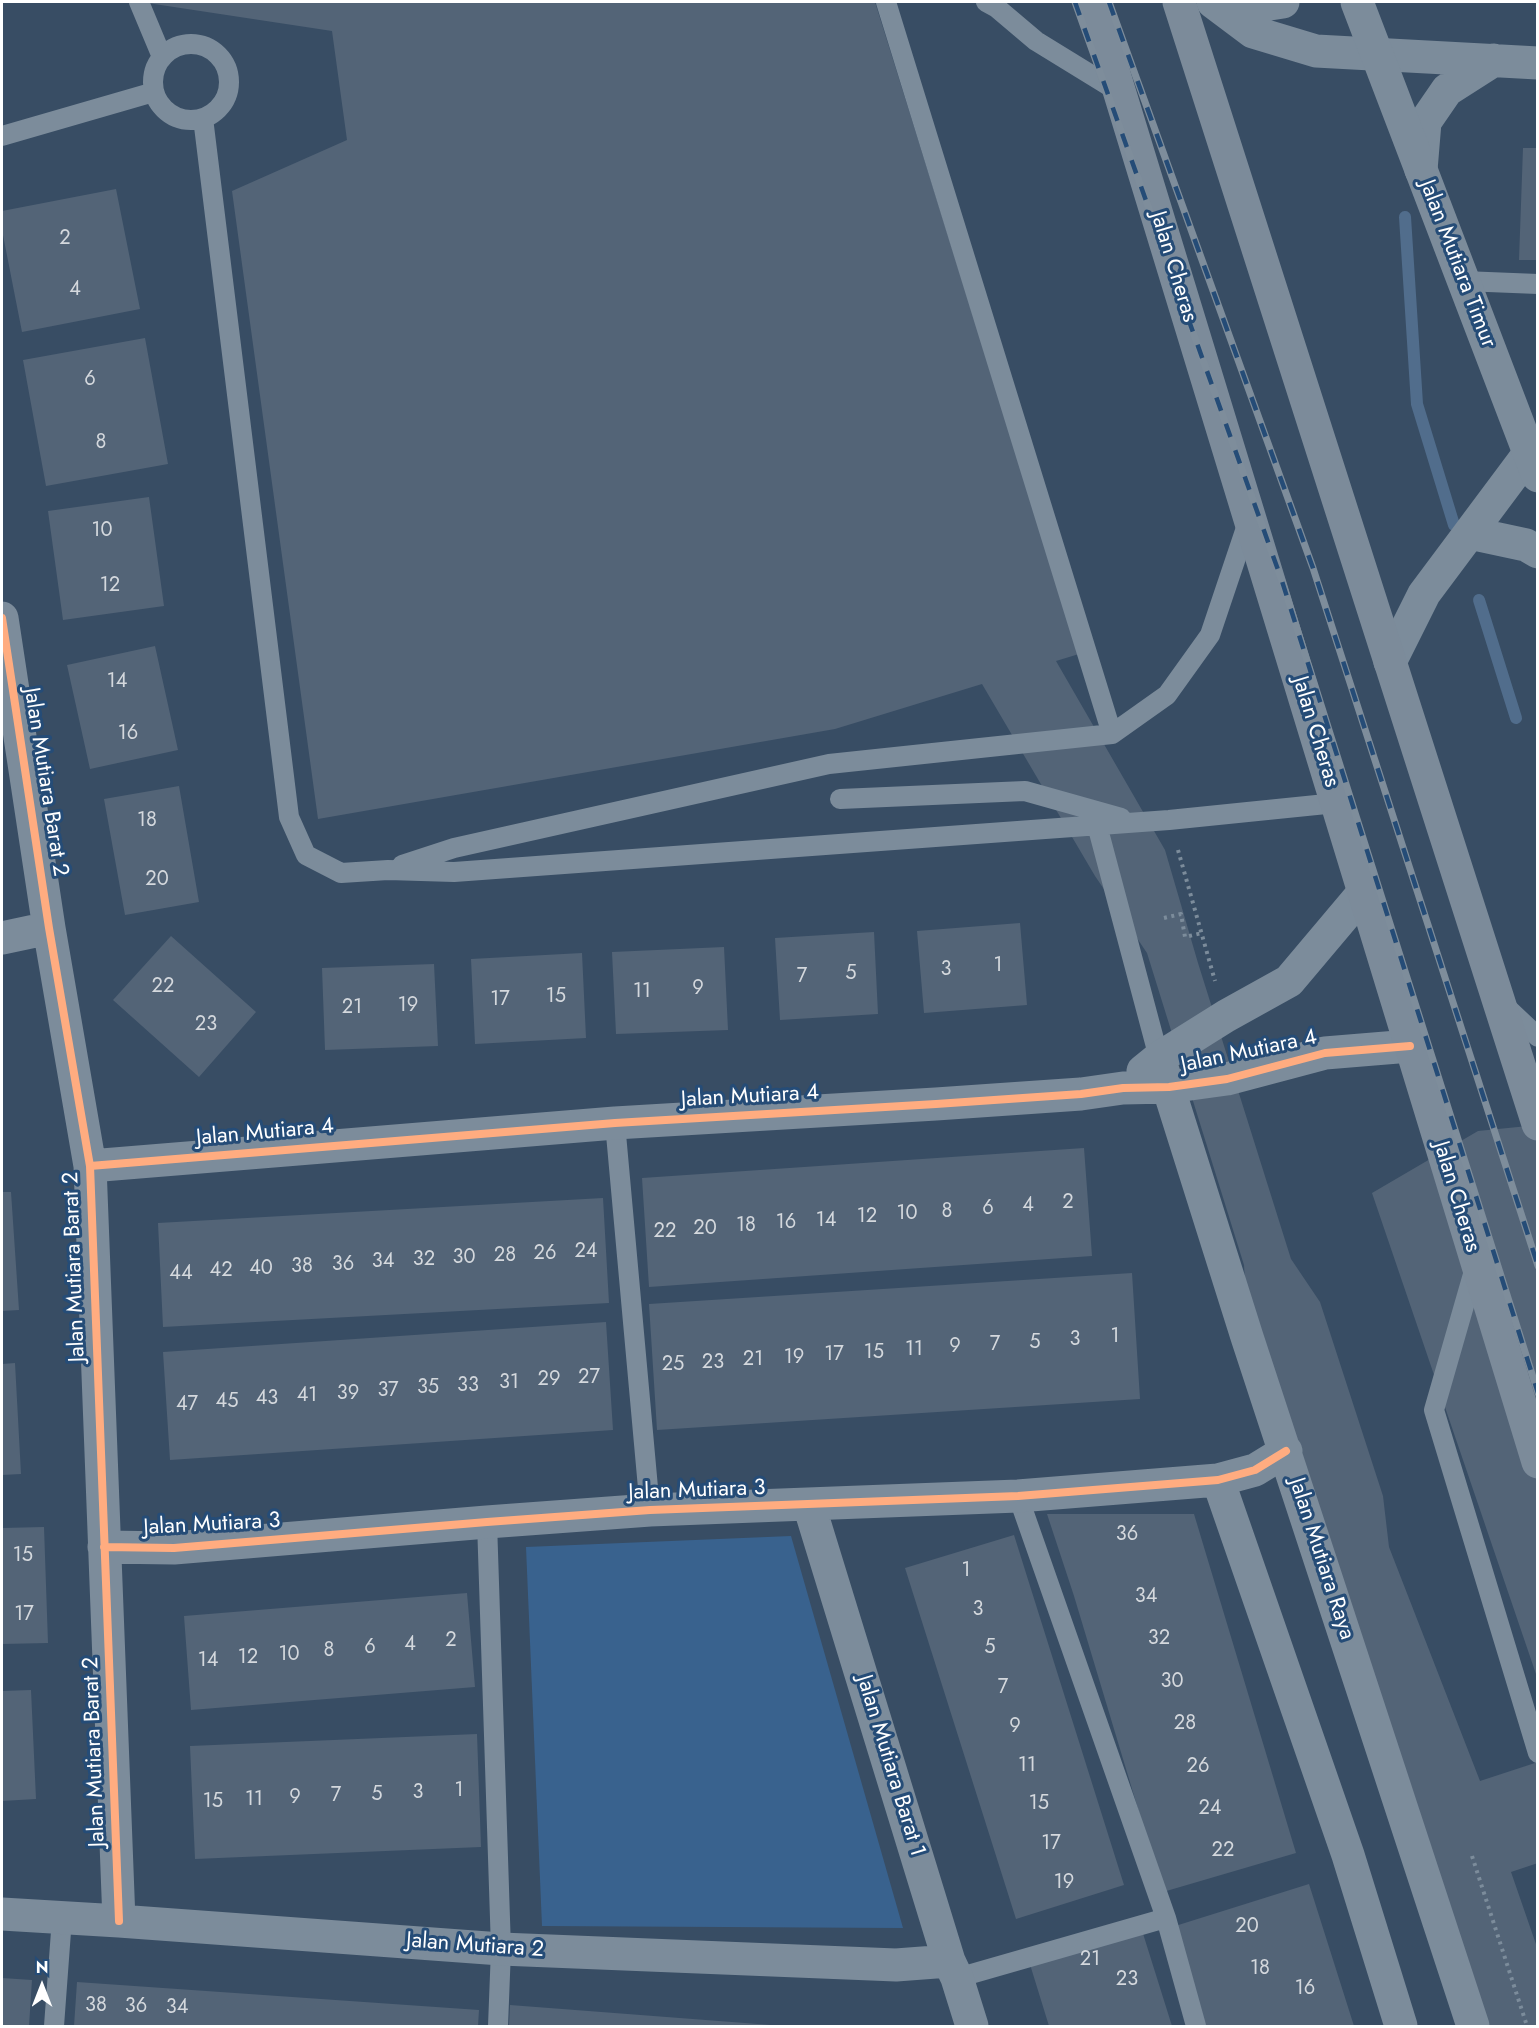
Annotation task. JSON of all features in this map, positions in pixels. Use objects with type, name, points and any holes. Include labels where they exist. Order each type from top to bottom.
[{"type":"highway","name":"Jalan Cheras","points":[[1092,2],[1538,1462]]},
{"type":"highway","points":[[1179,2],[1538,1124]]},
{"type":"street","points":[[1215,2],[1257,6],[1283,2]]},
{"type":"street","points":[[1215,2],[1253,32],[1316,51],[1538,63]]},
{"type":"street","name":"Jalan Mutiara Timur","points":[[1357,2],[1463,281],[1535,460]]},
{"type":"street","points":[[1421,171],[1425,122],[1447,90],[1494,60]]},
{"type":"street","points":[[1390,662],[1424,594],[1470,533],[1535,460]]},
{"type":"street","points":[[1470,533],[1526,546],[1538,552]]},
{"type":"street","name":"Jalan Mutiara Barat 2","points":[[2,618],[49,928],[90,1166],[119,1921]]},
{"type":"street","name":"Jalan Mutiara 4","points":[[90,1166],[615,1123],[1081,1094],[1123,1088],[1164,1072],[1226,1016],[1289,981],[1364,892]]},
{"type":"street","points":[[2,938],[49,928]]},
{"type":"street","name":"Jalan Mutiara 4","points":[[1164,1072],[1227,1078],[1325,1053],[1410,1046]]},
{"type":"street","name":"Jalan Mutiara Raya","points":[[1164,1072],[1247,1337],[1473,2026]]},
{"type":"street","name":"Jalan Mutiara 3","points":[[104,1547],[174,1548],[650,1510],[1018,1496],[1218,1480],[1256,1470],[1286,1451]]},
{"type":"street","points":[[1218,1480],[1348,1855],[1401,2026]]},
{"type":"street","name":"Jalan Mutiara Barat 1","points":[[809,1505],[972,2026]]},
{"type":"street","name":"Jalan Mutiara 2","points":[[2,1914],[501,1949],[896,1965],[953,1970]]},
{"type":"lane","points":[[139,2],[162,57]]},
{"type":"lane","points":[[886,2],[1112,734]]},
{"type":"lane","points":[[987,2],[1036,41],[1119,92]]},
{"type":"lane","points":[[184,45],[196,45],[209,49],[226,67],[229,80],[228,92],[222,104],[203,118],[184,119],[168,112],[159,103],[154,92],[153,79],[156,68],[162,57],[172,49],[184,45]]},
{"type":"lane","points":[[2,136],[154,92]]},
{"type":"lane","points":[[203,118],[290,817],[306,855],[341,873],[388,870],[454,872],[1169,820],[1336,803]]},
{"type":"lane","points":[[1463,281],[1538,284]]},
{"type":"lane","points":[[388,870],[454,848],[829,764],[1112,734],[1167,696],[1210,635],[1249,517]]},
{"type":"lane","points":[[840,799],[1025,791],[1136,822]]},
{"type":"lane","points":[[1097,825],[1164,1072]]},
{"type":"lane","points":[[1498,999],[1538,1037]]},
{"type":"lane","points":[[615,1123],[650,1510]]},
{"type":"lane","points":[[1476,1262],[1434,1410],[1538,1753]]},
{"type":"lane","points":[[1018,1496],[1166,1918],[1196,2026]]},
{"type":"lane","points":[[487,1522],[501,1949],[498,2026]]},
{"type":"lane","points":[[54,2026],[62,1918]]},
{"type":"lane","points":[[953,1970],[1166,1918]]},
{"type":"path","points":[[1169,820],[1226,1016]]},
{"type":"path","points":[[1164,918],[1181,914],[1185,937],[1202,933]]},
{"type":"path","points":[[1472,1856],[1527,2026]]},
{"type":"shaded area","points":[[791,1536],[903,1928],[542,1926],[526,1547]]},
{"type":"building","points":[[141,2],[875,2],[1079,654],[1056,661],[1165,850],[1291,1259],[1320,1302],[1383,1496],[1389,1547],[1480,1781],[1538,1762],[1538,1863],[1511,1872],[1538,1950],[1538,2026],[1486,2026],[1248,1328],[1244,1265],[1147,953],[1095,876],[982,684],[835,729],[318,819],[232,191],[347,140],[332,31]]},
{"type":"building","points":[[1523,148],[1538,148],[1538,260],[1519,260]]},
{"type":"building","points":[[116,189],[140,309],[22,332],[2,230],[2,211]]},
{"type":"building","points":[[145,338],[168,464],[46,486],[23,360]]},
{"type":"building","points":[[149,497],[164,606],[63,620],[48,511]]},
{"type":"building","points":[[155,646],[178,750],[90,769],[67,665]]},
{"type":"building","points":[[179,786],[199,902],[125,915],[104,799]]},
{"type":"building","points":[[1020,923],[1027,1005],[924,1013],[917,931]]},
{"type":"building","points":[[874,932],[878,1014],[780,1020],[775,938]]},
{"type":"building","points":[[171,936],[256,1012],[199,1077],[113,1000]]},
{"type":"building","points":[[724,947],[728,1030],[616,1034],[612,952]]},
{"type":"building","points":[[582,953],[586,1038],[475,1044],[471,959]]},
{"type":"building","points":[[434,964],[438,1046],[325,1050],[322,968]]},
{"type":"building","points":[[1538,1125],[1537,1677],[1372,1193],[1478,1131]]},
{"type":"building","points":[[1084,1148],[1092,1256],[649,1287],[642,1178]]},
{"type":"building","points":[[2,1192],[11,1192],[19,1310],[2,1311]]},
{"type":"building","points":[[603,1198],[609,1303],[163,1327],[158,1223]]},
{"type":"building","points":[[1132,1273],[1140,1399],[657,1430],[649,1304]]},
{"type":"building","points":[[606,1322],[613,1430],[170,1460],[163,1352]]},
{"type":"building","points":[[15,1363],[21,1474],[2,1475],[2,1364]]},
{"type":"building","points":[[1047,1514],[1194,1514],[1296,1853],[1163,1892]]},
{"type":"building","points":[[44,1527],[48,1643],[2,1644],[2,1528]]},
{"type":"building","points":[[1014,1535],[1124,1885],[1016,1919],[905,1568]]},
{"type":"building","points":[[467,1593],[475,1687],[191,1710],[184,1616]]},
{"type":"building","points":[[31,1690],[36,1799],[2,1801],[2,1691]]},
{"type":"building","points":[[477,1734],[481,1847],[195,1859],[190,1746]]},
{"type":"building","points":[[1309,1884],[1354,2026],[1204,2026],[1172,1927]]},
{"type":"building","points":[[1140,1924],[1172,2026],[1049,2026],[1028,1958]]},
{"type":"building","points":[[2,1978],[32,1980],[29,2026],[2,2026]]},
{"type":"building","points":[[77,1982],[479,2010],[478,2026],[74,2026]]},
{"type":"building","points":[[510,2005],[771,2025],[509,2026]]},
{"type":"waterway","points":[[1405,217],[1417,404],[1454,525]]},
{"type":"waterway","points":[[1479,600],[1516,718]]},
{"type":"railway","points":[[1075,2],[1282,581],[1538,1393]]},
{"type":"railway","points":[[1109,2],[1313,568],[1538,1266]]},
{"type":"cycle path","points":[[2,618],[49,928],[90,1166],[119,1921]]},
{"type":"cycle path","points":[[90,1166],[615,1123],[936,1104],[1081,1094],[1123,1088],[1169,1087],[1227,1079],[1325,1053],[1410,1046]]},
{"type":"cycle path","points":[[104,1547],[174,1548],[650,1510],[1018,1496],[1218,1480],[1255,1470],[1286,1451]]}]
